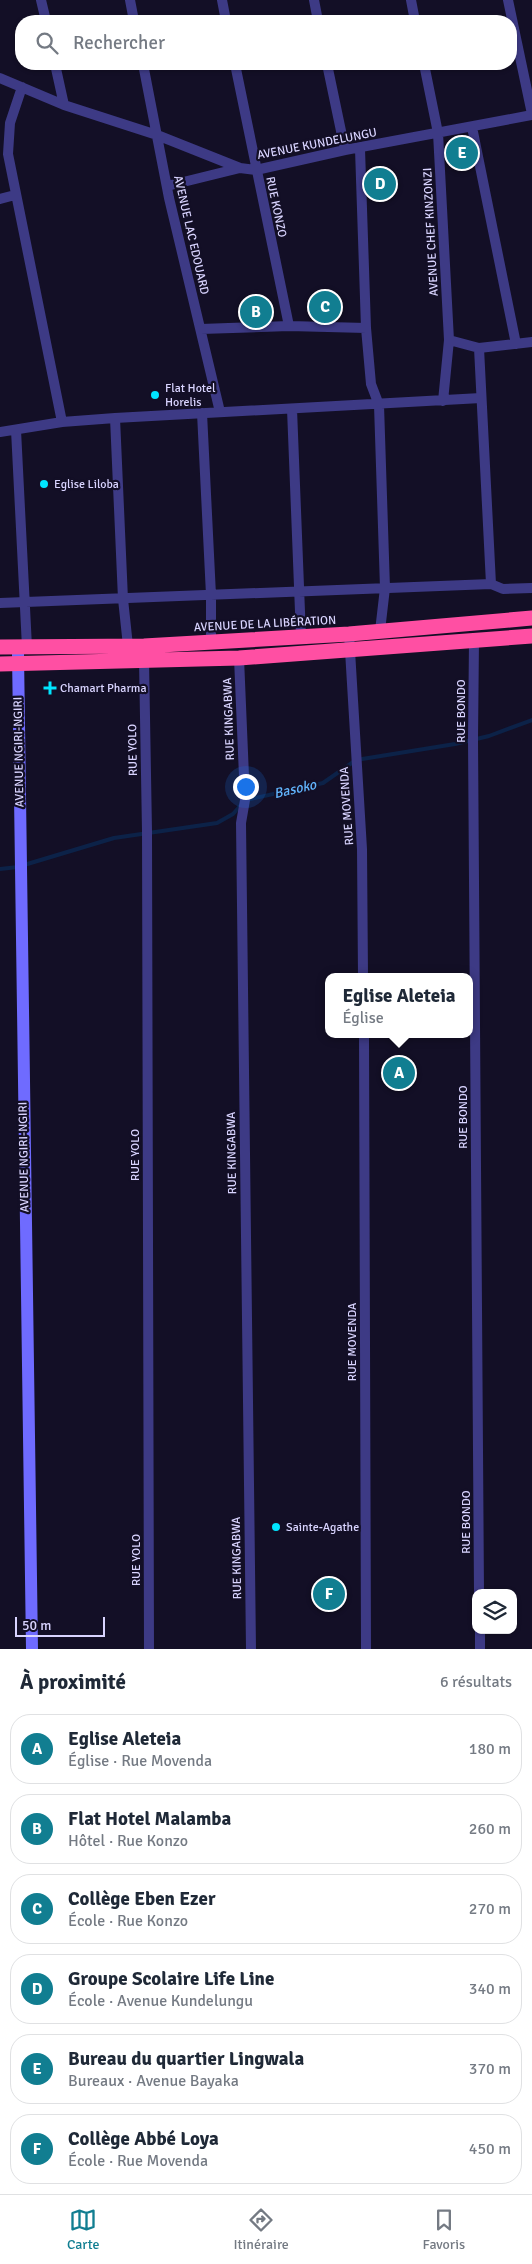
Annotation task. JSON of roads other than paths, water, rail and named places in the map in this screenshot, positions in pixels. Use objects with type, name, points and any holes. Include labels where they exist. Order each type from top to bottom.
[{"type":"highway","name":"AVENUE DE LA LIBÉRATION","points":[[0,647],[128,646],[211,642],[350,634],[532,618]]},
{"type":"highway","points":[[0,664],[239,658],[532,636]]},
{"type":"street","points":[[41,0],[45,15]]},
{"type":"street","points":[[130,0],[133,15]]},
{"type":"street","points":[[222,0],[225,15]]},
{"type":"street","points":[[314,0],[317,15]]},
{"type":"street","points":[[411,0],[414,15]]},
{"type":"street","points":[[508,0],[511,15]]},
{"type":"street","points":[[517,43],[532,114]]},
{"type":"street","points":[[56,70],[64,105]]},
{"type":"street","name":"AVENUE LAC EDOUARD","points":[[143,70],[167,186],[220,412]]},
{"type":"street","name":"RUE KONZO","points":[[236,70],[289,326]]},
{"type":"street","points":[[328,70],[345,150]]},
{"type":"street","name":"AVENUE CHEF KINZONZI","points":[[425,70],[438,133],[449,340],[443,401]]},
{"type":"street","name":"AVENUE KUNDELUNGU","points":[[0,78],[64,105],[157,135],[240,168],[256,170],[345,150],[360,149],[532,114]]},
{"type":"street","points":[[22,87],[10,123],[8,154],[62,422]]},
{"type":"street","points":[[472,127],[516,344]]},
{"type":"street","points":[[360,149],[366,328],[371,384],[379,405],[385,588],[380,631]]},
{"type":"street","points":[[167,186],[240,168]]},
{"type":"street","points":[[0,199],[15,195]]},
{"type":"street","points":[[201,329],[289,326],[366,328]]},
{"type":"street","points":[[449,340],[479,348],[532,342]]},
{"type":"street","points":[[479,348],[491,584]]},
{"type":"street","points":[[0,432],[62,422],[115,418],[481,398]]},
{"type":"street","points":[[292,409],[301,637]]},
{"type":"street","points":[[202,413],[212,595],[211,642]]},
{"type":"street","points":[[115,418],[123,599],[128,646]]},
{"type":"street","points":[[16,430],[24,602],[22,647]]},
{"type":"street","points":[[0,602],[123,599],[491,584],[503,589],[532,588]]},
{"type":"street","name":"RUE MOVENDA","points":[[350,634],[362,849],[363,973]]},
{"type":"street","name":"RUE BONDO","points":[[474,640],[473,739],[479,1589]]},
{"type":"street","name":"AVENUE NGIRI-NGIRI","points":[[22,647],[18,664],[20,881],[32,1649]]},
{"type":"street","name":"RUE KINGABWA","points":[[239,658],[244,800],[241,822],[251,1649]]},
{"type":"street","name":"RUE YOLO","points":[[144,660],[147,831],[149,1649]]},
{"type":"street","name":"RUE MOVENDA","points":[[364,1038],[366,1649]]},
{"type":"street","points":[[480,1634],[480,1649]]},
{"type":"waterway","name":"Basoko","points":[[246,800],[323,783],[356,760],[455,744],[489,736],[532,720]]},
{"type":"waterway","name":"Basoko","points":[[24,865],[114,838],[217,823],[233,814],[241,805]]},
{"type":"waterway","name":"Basoko","points":[[0,869],[18,867]]},
{"type":"place","name":"Bureau du quartier Lingwala","points":[[462,153]]},
{"type":"place","name":"Groupe Scolaire Life Line","points":[[380,184]]},
{"type":"place","name":"Collège Eben Ezer","points":[[325,307]]},
{"type":"place","name":"Flat Hotel Malamba","points":[[256,312]]},
{"type":"place","name":"Flat Hotel Horelis","points":[[155,395]]},
{"type":"place","name":"Eglise Liloba","points":[[44,484]]},
{"type":"place","name":"Chamart Pharma","points":[[50,688]]},
{"type":"place","name":"Eglise Aleteia","points":[[399,1073]]},
{"type":"place","name":"Sainte-Agathe","points":[[276,1527]]},
{"type":"place","name":"Collège Abbé Loya","points":[[329,1594]]}]
